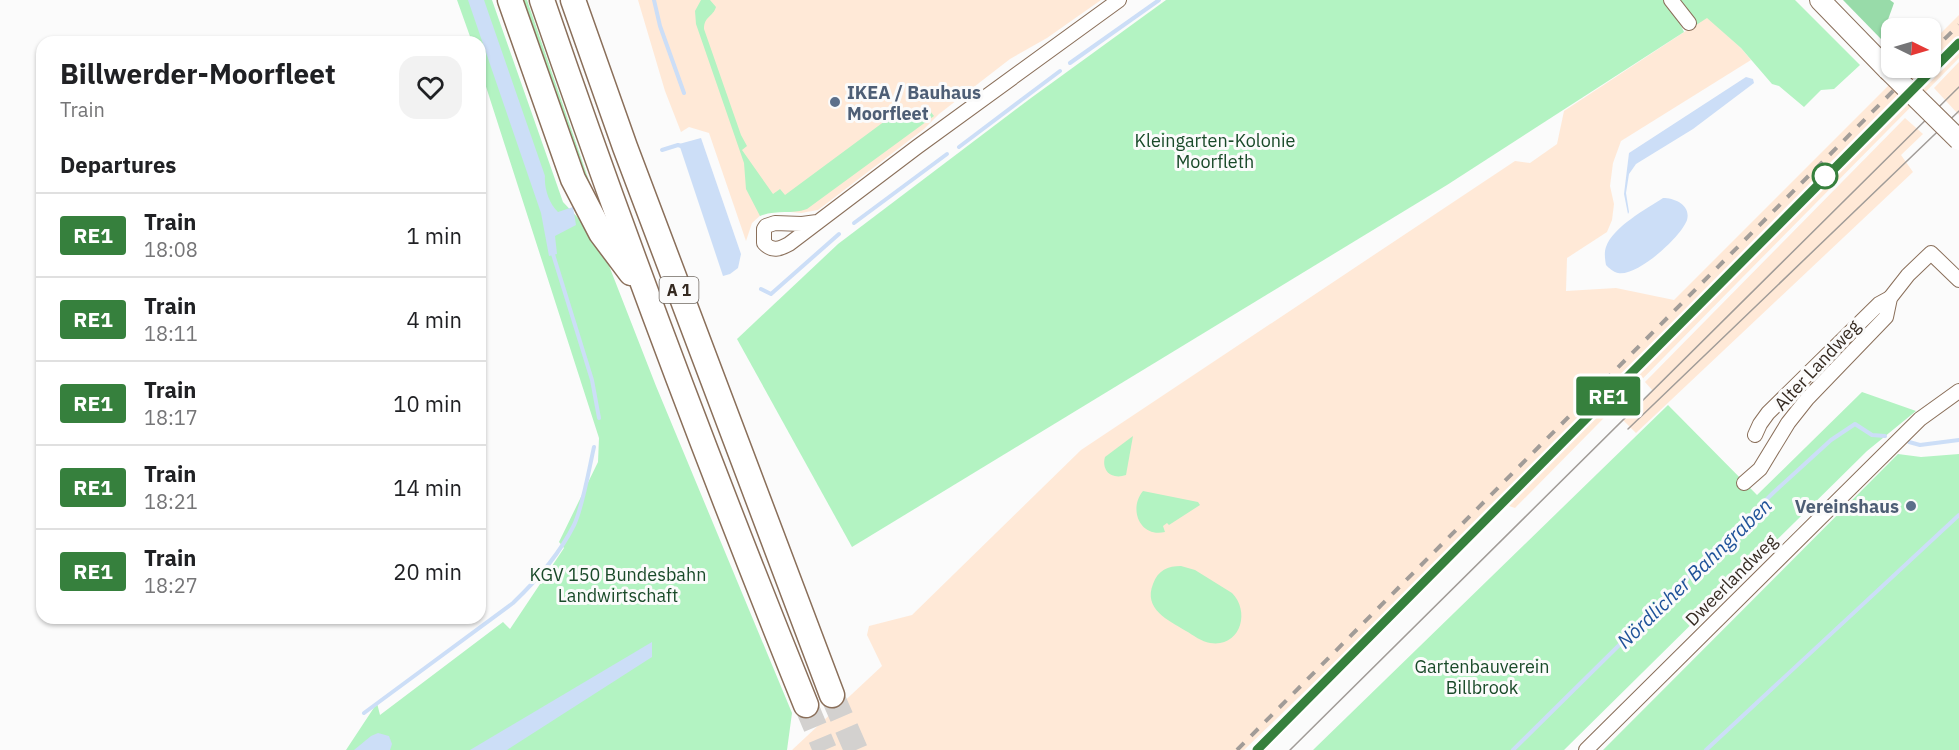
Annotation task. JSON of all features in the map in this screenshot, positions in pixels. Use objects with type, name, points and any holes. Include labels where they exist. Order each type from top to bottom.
[{"type":"highway","points":[[510,0],[573,179],[601,233],[647,295]]},
{"type":"highway","name":"A 1","points":[[542,0],[723,500],[806,705]]},
{"type":"highway","name":"A 1","points":[[573,0],[598,73],[774,545],[832,694]]},
{"type":"highway","points":[[591,0],[598,73]]},
{"type":"main road","points":[[1820,0],[1959,140]]},
{"type":"street","points":[[817,222],[1119,0]]},
{"type":"street","points":[[1671,0],[1689,23]]},
{"type":"street","name":"Alter Landweg","points":[[1755,435],[1768,413],[1879,304],[1890,298],[1908,275],[1931,253],[1959,280]]},
{"type":"street","name":"Alter Landweg","points":[[1744,483],[1760,469],[1788,423],[1807,399],[1886,317],[1890,298]]},
{"type":"street","name":"Dweerlandweg","points":[[1586,750],[1912,426],[1959,391]]},
{"type":"shaded area","name":"IKEA / Bauhaus Moorfleet","points":[[638,0],[1101,0],[1047,38],[1010,59],[939,114],[924,129],[818,210],[762,214],[752,223],[746,241],[709,133],[689,127],[681,132],[665,91]]},
{"type":"shaded area","points":[[1959,15],[1959,58],[1941,76],[1941,33]]},
{"type":"shaded area","points":[[1707,17],[1751,60],[1621,141],[1613,163],[1610,186],[1614,204],[1612,220],[1607,232],[1567,258],[1566,291],[1616,288],[1674,300],[1896,78],[1939,78],[1515,508],[1500,503],[1244,750],[792,750],[882,666],[867,635],[869,626],[912,615],[1081,450],[1515,161],[1530,163],[1557,144],[1564,111]]},
{"type":"shaded area","points":[[1959,62],[1959,115],[1934,88]]},
{"type":"shaded area","points":[[1905,118],[1923,134],[1901,155],[1913,172],[1636,433],[1623,420],[1653,391],[1645,382]]},
{"type":"green space","name":"KGV 150 Bundesbahn Landwirtschaft","points":[[457,0],[492,0],[563,202],[599,240],[656,386],[792,713],[787,750],[346,750],[377,703],[380,715],[503,622],[510,629],[564,548],[559,542],[598,462],[599,438],[486,87],[486,36],[470,36]]},
{"type":"green space","points":[[517,0],[527,0],[599,210],[598,213]]},
{"type":"green space","points":[[701,0],[710,0],[716,7],[705,21],[704,29],[741,135],[747,146],[742,150],[773,194],[780,189],[785,195],[889,118],[885,112],[887,111],[908,119],[918,118],[930,111],[934,116],[807,209],[760,216],[746,189],[744,163],[696,24],[695,11]]},
{"type":"green space","name":"Kleingarten-Kolonie Moorfleth","points":[[1166,0],[1663,0],[1675,13],[1684,32],[1447,185],[852,547],[737,339],[838,244],[1031,98]]},
{"type":"green space","points":[[1675,0],[1795,0],[1860,65],[1834,89],[1821,90],[1804,107],[1779,86],[1772,84],[1741,48],[1707,18],[1693,27]]},
{"type":"green space","points":[[1843,0],[1890,0],[1894,3],[1889,18],[1881,18],[1881,39]]},
{"type":"green space","name":"Gartenbauverein Billbrook","points":[[1862,392],[1916,411],[1867,451],[1564,750],[1313,750],[1668,405],[1757,495]]},
{"type":"green space","points":[[1133,436],[1126,475],[1112,475],[1106,470],[1105,457]]},
{"type":"green space","points":[[1898,454],[1921,457],[1959,454],[1959,750],[1603,750]]},
{"type":"green space","points":[[1143,491],[1198,502],[1200,505],[1169,525],[1167,523],[1163,526],[1165,532],[1156,533],[1149,531],[1139,521],[1137,506]]},
{"type":"green space","points":[[1181,566],[1195,570],[1232,593],[1238,601],[1241,610],[1239,627],[1229,640],[1220,643],[1204,641],[1165,618],[1154,607],[1151,593],[1158,575],[1168,568]]},
{"type":"water","points":[[468,0],[484,0],[545,176],[546,191],[550,200],[558,212],[573,207],[576,225],[555,236],[557,254],[549,256],[541,213],[486,53],[486,36],[480,36]]},
{"type":"water","points":[[1746,77],[1753,79],[1754,83],[1693,129],[1636,164],[1629,174],[1626,193],[1628,214],[1624,194],[1629,153]]},
{"type":"water","points":[[701,138],[741,254],[738,268],[723,276],[679,144]]},
{"type":"water","points":[[1663,198],[1681,203],[1687,210],[1687,220],[1683,227],[1668,245],[1636,269],[1626,273],[1611,270],[1606,265],[1605,249],[1615,232]]},
{"type":"water","points":[[652,642],[652,657],[507,750],[470,750]]},
{"type":"water","points":[[378,733],[389,736],[392,744],[390,750],[354,750],[371,736]]},
{"type":"waterway","points":[[654,0],[660,26],[684,93]]},
{"type":"waterway","points":[[1070,63],[1159,0]]},
{"type":"waterway","points":[[959,147],[1060,71]]},
{"type":"waterway","points":[[662,150],[678,145],[684,147]]},
{"type":"waterway","points":[[854,223],[947,154]]},
{"type":"waterway","points":[[761,289],[771,294],[839,234]]},
{"type":"waterway","points":[[552,251],[592,380],[599,418]]},
{"type":"waterway","name":"Nördlicher Bahngraben","points":[[1513,750],[1774,492],[1831,440],[1855,424],[1872,435],[1885,436]]},
{"type":"waterway","points":[[1909,442],[1920,445],[1959,440]]},
{"type":"waterway","points":[[486,623],[513,603],[539,576],[562,546],[577,517],[594,447]]},
{"type":"waterway","points":[[1706,750],[1959,515]]},
{"type":"waterway","points":[[364,713],[485,624]]},
{"type":"tunnel","points":[[832,695],[856,750]]},
{"type":"tunnel","points":[[806,705],[825,750]]},
{"type":"tram line","points":[[1290,750],[1959,87]]},
{"type":"tram line","points":[[1628,429],[1959,111]]},
{"type":"railway","points":[[1941,42],[1959,25]]},
{"type":"railway","points":[[1257,750],[1959,43]]},
{"type":"railway","points":[[1237,750],[1906,78]]},
{"type":"train","name":"RE1","points":[[1257,750],[1959,43]]},
{"type":"place","name":"IKEA / Bauhaus Moorfleet","points":[[835,102]]},
{"type":"place","name":"Vereinshaus","points":[[1911,506]]}]
